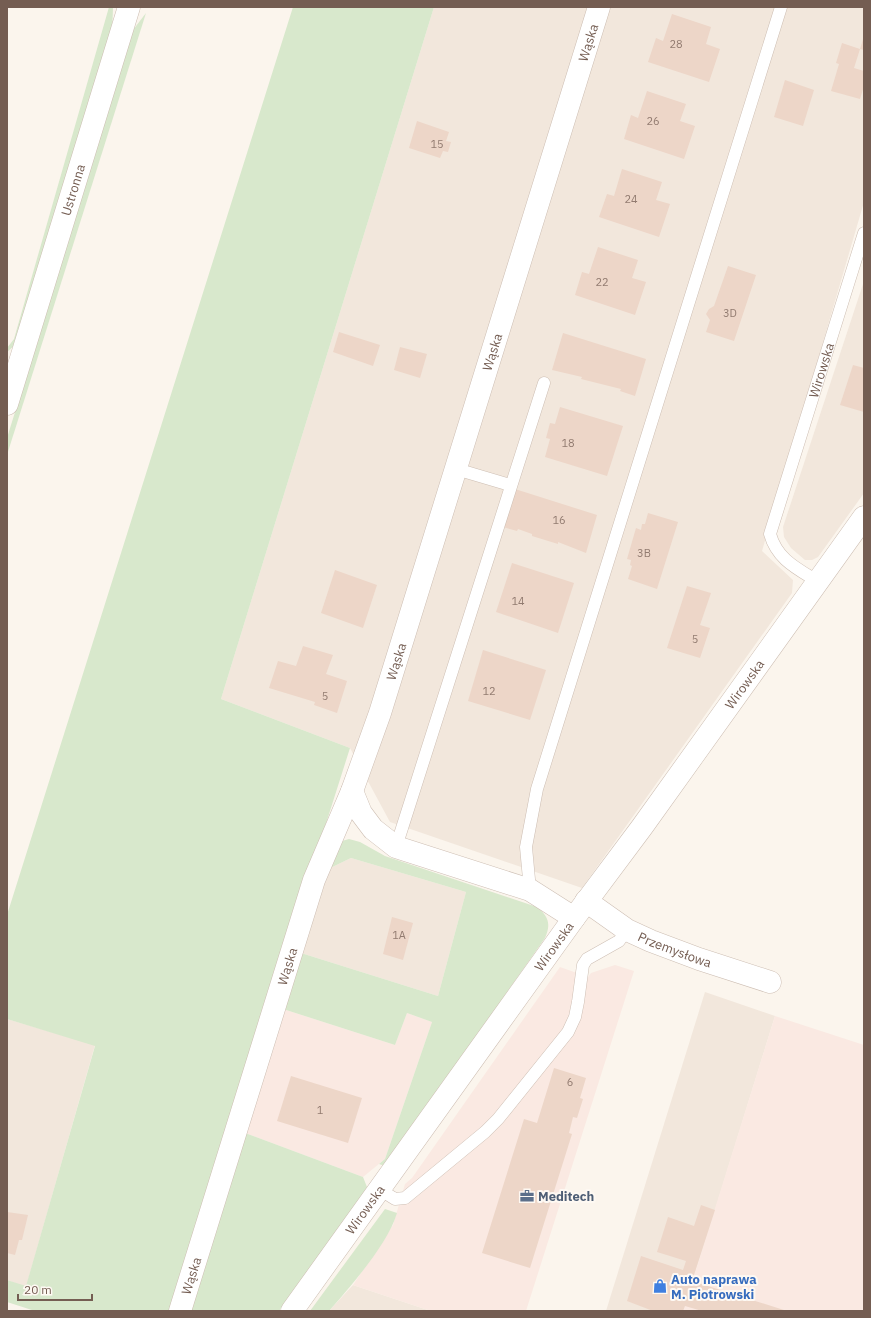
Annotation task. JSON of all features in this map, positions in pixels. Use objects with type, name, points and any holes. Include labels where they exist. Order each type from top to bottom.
[{"type":"street","name":"Ustronna","points":[[7,404],[12,372],[129,7]]},
{"type":"street","name":"Wąska","points":[[180,1311],[314,880],[352,791],[380,713],[599,7]]},
{"type":"street","name":"Wirowska","points":[[292,1311],[864,517]]},
{"type":"street","points":[[352,791],[361,813],[373,829],[396,847]]},
{"type":"street","name":"Przemysłowa","points":[[396,847],[530,890],[699,959],[770,982]]},
{"type":"lane","points":[[530,890],[526,847],[537,789],[781,7]]},
{"type":"lane","name":"Wirowska","points":[[817,581],[781,556],[773,546],[770,534],[864,233]]},
{"type":"lane","points":[[396,847],[510,485],[544,383]]},
{"type":"lane","points":[[456,469],[510,485]]},
{"type":"lane","points":[[379,1190],[395,1199],[406,1198],[486,1132],[498,1120],[568,1032],[575,1017],[583,965],[588,959],[619,941],[627,930]]},
{"type":"shaded area","points":[[434,7],[864,7],[864,202],[762,551],[793,580],[792,593],[582,888],[390,822],[350,748],[221,699]]},
{"type":"shaded area","points":[[864,281],[864,493],[818,557],[812,560],[805,560],[791,548],[784,537],[783,527]]},
{"type":"shaded area","points":[[351,858],[466,892],[438,996],[301,953],[324,871]]},
{"type":"shaded area","name":"Meditech","points":[[615,965],[634,971],[526,1311],[431,1311],[353,1285],[393,1225],[405,1184],[412,1178],[560,967],[588,977],[591,973]]},
{"type":"shaded area","points":[[705,992],[775,1016],[715,1210],[683,1311],[606,1311]]},
{"type":"shaded area","points":[[283,1009],[395,1045],[407,1013],[432,1022],[385,1159],[363,1177],[245,1133]]},
{"type":"shaded area","points":[[775,1016],[864,1045],[864,1311],[683,1311]]},
{"type":"shaded area","points":[[7,1019],[95,1045],[26,1287],[7,1280]]},
{"type":"shaded area","points":[[353,1285],[431,1311],[329,1311]]},
{"type":"green space","points":[[109,7],[113,7],[112,37],[15,345],[7,352],[7,348],[14,339]]},
{"type":"green space","points":[[293,7],[434,7],[221,699],[350,748],[171,1311],[35,1311],[7,1302],[7,1280],[26,1286],[95,1046],[7,1019],[7,915]]},
{"type":"green space","points":[[146,13],[7,455],[7,438],[133,30]]},
{"type":"green space","points":[[349,839],[360,842],[385,856],[537,907],[548,921],[548,929],[545,938],[393,1155],[384,1165],[379,1164],[385,1159],[432,1022],[407,1013],[395,1045],[283,1009],[301,953],[438,996],[466,892],[351,858],[324,871],[342,841]]},
{"type":"green space","points":[[245,1133],[363,1177],[367,1187],[363,1196],[279,1311],[189,1311]]},
{"type":"green space","points":[[385,1209],[397,1213],[386,1238],[368,1265],[329,1311],[310,1311]]},
{"type":"building","points":[[672,14],[711,27],[706,44],[720,49],[709,82],[648,62],[656,38],[663,41]]},
{"type":"building","points":[[864,36],[864,50],[860,49]]},
{"type":"building","points":[[842,43],[860,49],[854,68],[864,71],[864,86],[860,99],[831,91],[839,64],[836,63]]},
{"type":"building","points":[[785,80],[814,90],[803,126],[774,117]]},
{"type":"building","points":[[647,91],[686,104],[680,121],[695,126],[684,159],[624,139],[631,115],[638,118]]},
{"type":"building","points":[[417,121],[449,132],[446,141],[451,142],[448,152],[443,151],[440,158],[409,148]]},
{"type":"building","points":[[622,169],[662,182],[656,200],[670,204],[659,237],[599,217],[607,194],[614,196]]},
{"type":"building","points":[[598,247],[638,260],[632,278],[646,282],[635,315],[575,295],[582,272],[589,274]]},
{"type":"building","points":[[728,266],[756,275],[734,341],[706,332],[710,320],[706,314],[709,309],[714,306]]},
{"type":"building","points":[[339,332],[380,345],[373,366],[333,352]]},
{"type":"building","points":[[563,333],[646,359],[635,396],[620,391],[621,389],[581,379],[582,377],[552,370]]},
{"type":"building","points":[[400,347],[427,354],[420,378],[394,370]]},
{"type":"building","points":[[853,365],[864,368],[864,412],[840,405]]},
{"type":"building","points":[[560,407],[623,426],[607,476],[545,457],[550,439],[546,438],[550,423],[555,424]]},
{"type":"building","points":[[515,489],[597,515],[586,553],[558,542],[558,544],[532,536],[532,534],[518,529],[517,531],[503,527]]},
{"type":"building","points":[[648,513],[678,522],[657,589],[628,579],[632,566],[630,565],[631,560],[627,559],[636,528],[641,530],[642,524],[645,524]]},
{"type":"building","points":[[512,563],[574,583],[558,633],[496,612]]},
{"type":"building","points":[[335,570],[377,585],[363,628],[321,613]]},
{"type":"building","points":[[687,586],[711,593],[700,625],[710,628],[700,658],[667,648]]},
{"type":"building","points":[[303,646],[333,655],[326,674],[347,681],[337,713],[314,705],[315,702],[269,688],[278,661],[296,666]]},
{"type":"building","points":[[483,650],[546,670],[530,720],[468,701]]},
{"type":"building","points":[[392,917],[413,923],[403,960],[383,954]]},
{"type":"building","points":[[554,1068],[586,1078],[580,1098],[583,1099],[577,1118],[573,1117],[569,1133],[572,1134],[530,1268],[482,1253],[524,1119],[537,1123]]},
{"type":"building","points":[[291,1076],[362,1098],[348,1143],[277,1121]]},
{"type":"building","points":[[701,1205],[715,1210],[692,1281],[787,1311],[702,1311],[685,1306],[683,1311],[653,1311],[627,1301],[641,1256],[683,1270],[686,1261],[657,1252],[668,1217],[694,1226]]},
{"type":"building","points":[[7,1212],[28,1215],[22,1240],[19,1240],[15,1255],[7,1253]]},
{"type":"place","name":"Meditech","points":[[527,1196]]},
{"type":"place","name":"Auto naprawa M. Piotrowski","points":[[660,1286]]}]
